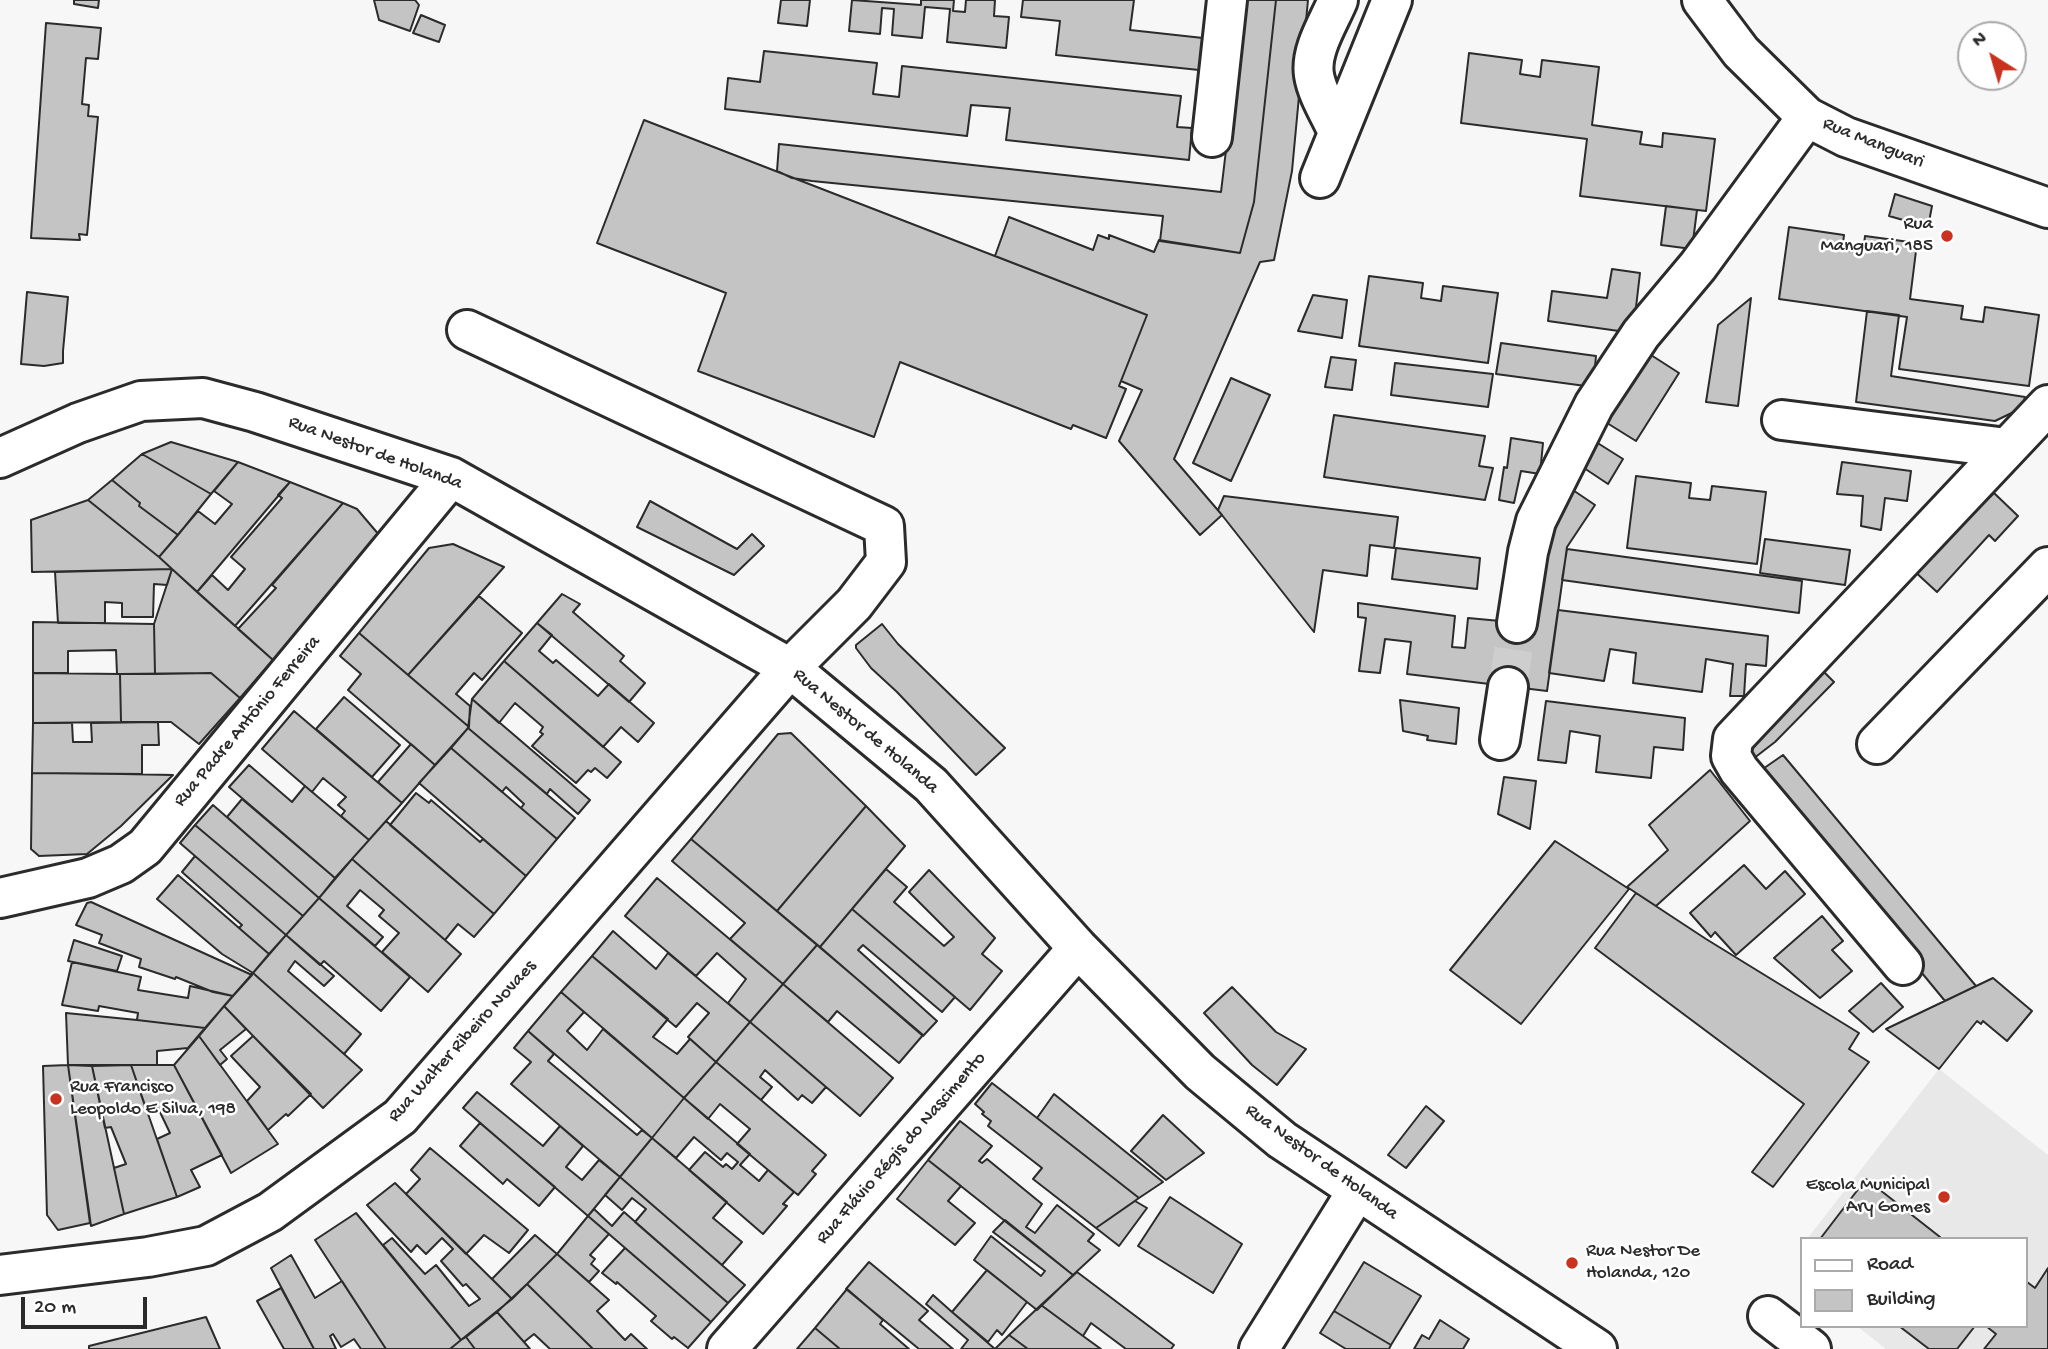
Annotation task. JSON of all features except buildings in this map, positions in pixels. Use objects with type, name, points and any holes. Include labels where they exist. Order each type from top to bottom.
[{"type":"street","points":[[1212,137],[1227,0]]},
{"type":"street","points":[[1338,0],[1317,50],[1313,73],[1338,132]]},
{"type":"street","points":[[1320,178],[1392,0]]},
{"type":"street","name":"Rua Manguari","points":[[1702,0],[1741,52],[1807,117],[1846,137],[2048,208]]},
{"type":"street","points":[[1517,623],[1535,521],[1594,405],[1641,334],[1698,266],[1807,117]]},
{"type":"street","name":"Rua Walter Ribeiro Novaes","points":[[0,1275],[148,1257],[206,1246],[270,1212],[400,1117],[790,668],[854,604],[886,562],[884,526],[467,330]]},
{"type":"street","name":"Rua Nestor de Holanda","points":[[0,458],[78,423],[141,401],[203,398],[267,416],[452,477],[790,668],[931,786],[1078,948],[1200,1072],[1282,1140],[1597,1349]]},
{"type":"street","points":[[1903,965],[1738,770],[1731,756],[1733,738],[2048,405]]},
{"type":"street","points":[[1782,420],[2007,448]]},
{"type":"street","name":"Rua Padre Antônio Ferreira","points":[[0,898],[88,878],[121,864],[145,847],[452,477]]},
{"type":"street","points":[[1877,744],[2048,567]]},
{"type":"street","points":[[1500,740],[1508,687]]},
{"type":"street","name":"Rua Flávio Régis do Nascimento","points":[[727,1349],[1078,948]]},
{"type":"street","points":[[1259,1349],[1357,1191]]},
{"type":"street","points":[[1768,1316],[1811,1349]]},
{"type":"shaded area","name":"Escola Municipal Ary Gomes","points":[[1939,1069],[2048,1155],[2048,1349],[1886,1349],[1860,1328],[2027,1328],[2027,1237],[1809,1237]]},
{"type":"tunnel","points":[[1508,687],[1517,623]]},
{"type":"place","name":"Rua Manguari, 185","points":[[1947,236]]},
{"type":"place","name":"Rua Francisco Leopoldo E Silva, 198","points":[[56,1099]]},
{"type":"place","name":"Escola Municipal Ary Gomes","points":[[1944,1197]]},
{"type":"place","name":"Rua Nestor De Holanda, 120","points":[[1572,1263]]}]
